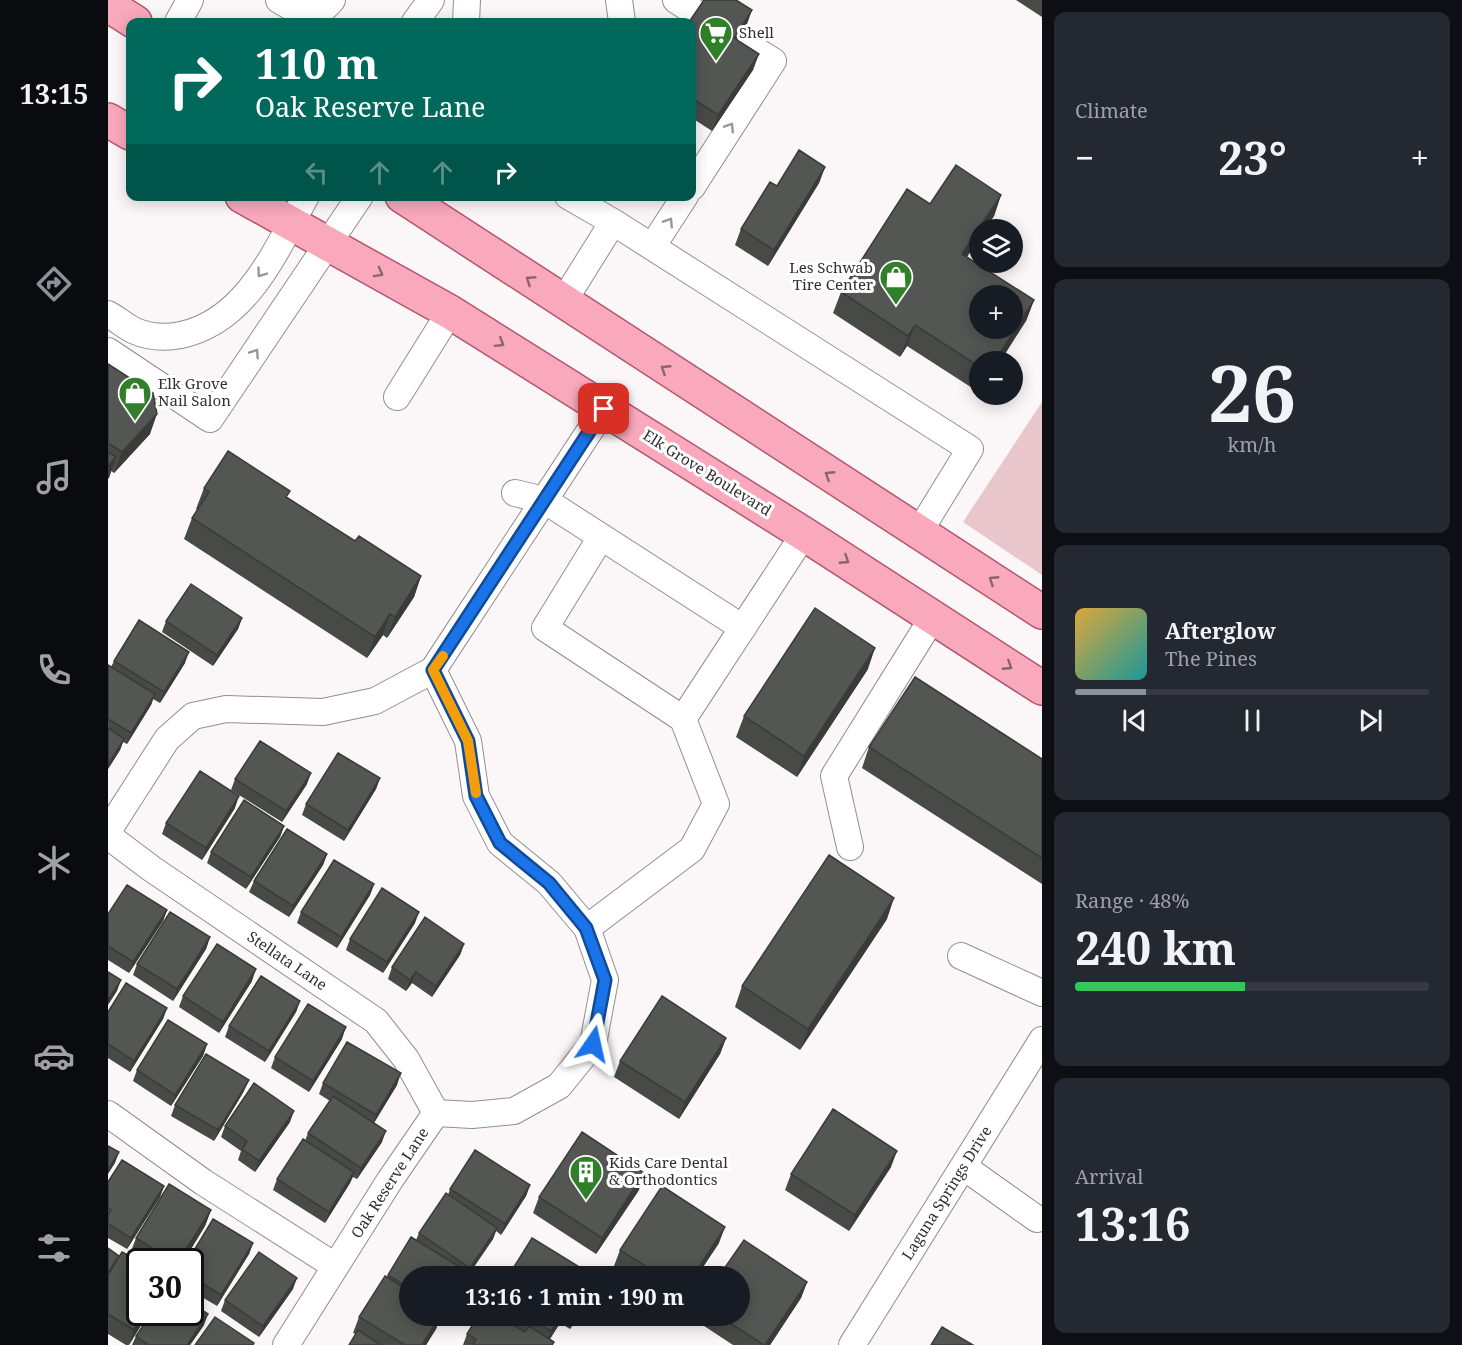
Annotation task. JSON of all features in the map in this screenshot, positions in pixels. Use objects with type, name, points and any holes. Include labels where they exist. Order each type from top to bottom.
[{"type":"main road","points":[[108,5],[129,18]]},
{"type":"main road","points":[[108,120],[126,131]]},
{"type":"main road","name":"Elk Grove Boulevard","points":[[262,201],[299,210],[328,245],[450,312],[804,534],[1042,688]]},
{"type":"main road","points":[[410,201],[1042,612]]},
{"type":"street","points":[[180,18],[190,0]]},
{"type":"street","points":[[279,0],[298,12],[313,14],[324,9],[332,0]]},
{"type":"street","points":[[418,18],[431,0]]},
{"type":"street","points":[[466,18],[467,0]]},
{"type":"street","points":[[619,0],[621,18]]},
{"type":"street","points":[[676,0],[699,15]]},
{"type":"street","points":[[696,177],[773,61],[738,39]]},
{"type":"street","points":[[108,351],[210,419],[357,201]]},
{"type":"street","points":[[577,201],[970,449],[919,532]]},
{"type":"street","points":[[652,247],[681,201]]},
{"type":"street","points":[[108,314],[136,331],[153,336],[170,337],[213,325],[236,307],[248,291],[274,254],[299,210]]},
{"type":"street","points":[[563,302],[613,222]]},
{"type":"street","points":[[397,397],[450,312]]},
{"type":"street","points":[[108,831],[166,739],[193,716],[226,709],[323,712],[375,700],[433,670],[604,409]]},
{"type":"street","points":[[515,493],[544,500],[743,628]]},
{"type":"street","points":[[683,719],[804,534]]},
{"type":"street","points":[[586,928],[692,849],[716,804],[683,719],[545,628],[602,537]]},
{"type":"street","points":[[850,847],[834,776],[933,617]]},
{"type":"street","name":"Oak Reserve Lane","points":[[286,1345],[390,1180],[436,1113],[472,1115],[514,1112],[559,1086],[593,1044],[605,980],[586,928],[549,883],[500,843],[476,796],[468,741],[433,670]]},
{"type":"street","name":"Stellata Lane","points":[[108,836],[152,869],[376,1021],[406,1059],[436,1113]]},
{"type":"street","points":[[962,956],[1042,993]]},
{"type":"street","name":"Laguna Springs Drive","points":[[852,1345],[1042,1040]]},
{"type":"street","points":[[108,1114],[203,1182],[335,1266]]},
{"type":"street","points":[[964,1167],[1038,1219]]},
{"type":"shaded area","points":[[1042,402],[1042,575],[963,522]]},
{"type":"building","name":"Shell","points":[[704,0],[736,0],[752,10],[734,38],[759,54],[718,115],[696,101],[696,18],[692,18]]},
{"type":"building","points":[[799,150],[825,167],[774,250],[741,229],[770,182],[777,186]]},
{"type":"building","points":[[956,165],[1001,195],[985,219],[969,219],[969,243],[962,254],[969,258],[969,273],[992,273],[1011,285],[969,285],[969,339],[1009,339],[1001,351],[969,351],[969,360],[915,325],[908,336],[841,292],[907,189],[930,204]]},
{"type":"building","points":[[1023,293],[1034,300],[1023,317]]},
{"type":"building","points":[[108,364],[153,393],[157,414],[122,452],[108,443]]},
{"type":"building","points":[[228,451],[290,491],[286,497],[355,541],[359,536],[421,576],[395,617],[390,614],[375,637],[192,518],[209,492],[204,488]]},
{"type":"building","points":[[108,452],[116,457],[108,466]]},
{"type":"building","points":[[191,584],[242,618],[217,655],[166,621]]},
{"type":"building","points":[[815,608],[875,648],[804,756],[744,716]]},
{"type":"building","points":[[139,620],[189,652],[164,692],[114,661]]},
{"type":"building","points":[[108,665],[155,694],[131,733],[108,719]]},
{"type":"building","points":[[915,677],[1042,759],[1042,858],[869,747]]},
{"type":"building","points":[[108,728],[124,739],[108,765]]},
{"type":"building","points":[[260,741],[311,773],[286,811],[235,779]]},
{"type":"building","points":[[338,753],[380,778],[348,830],[306,804]]},
{"type":"building","points":[[200,771],[239,796],[206,848],[166,823]]},
{"type":"building","points":[[244,800],[284,826],[251,877],[211,852]]},
{"type":"building","points":[[287,829],[327,854],[293,906],[254,881]]},
{"type":"building","points":[[829,855],[894,898],[808,1029],[742,986]]},
{"type":"building","points":[[334,860],[374,884],[341,937],[301,912]]},
{"type":"building","points":[[127,885],[167,910],[133,962],[108,946],[108,914]]},
{"type":"building","points":[[382,888],[419,912],[387,962],[350,939]]},
{"type":"building","points":[[170,912],[210,937],[177,989],[137,964]]},
{"type":"building","points":[[425,917],[464,944],[436,986],[416,972],[410,980],[392,967]]},
{"type":"building","points":[[217,944],[256,969],[223,1022],[183,996]]},
{"type":"building","points":[[108,972],[121,980],[108,1000]]},
{"type":"building","points":[[261,976],[300,1001],[269,1051],[229,1026]]},
{"type":"building","points":[[126,983],[167,1008],[134,1061],[108,1044],[108,1012]]},
{"type":"building","points":[[662,996],[726,1038],[685,1102],[620,1061]]},
{"type":"building","points":[[308,1004],[346,1027],[313,1081],[275,1057]]},
{"type":"building","points":[[168,1020],[207,1044],[175,1095],[137,1070]]},
{"type":"building","points":[[347,1042],[401,1073],[376,1115],[323,1083]]},
{"type":"building","points":[[206,1054],[249,1080],[218,1130],[175,1105]]},
{"type":"building","points":[[254,1083],[294,1111],[259,1161],[242,1149],[247,1141],[225,1126]]},
{"type":"building","points":[[333,1096],[386,1131],[361,1168],[308,1133]]},
{"type":"building","points":[[833,1109],[897,1151],[855,1215],[791,1174]]},
{"type":"building","name":"Kids Care Dental & Orthodontics","points":[[582,1132],[644,1173],[602,1238],[539,1197]]},
{"type":"building","points":[[303,1139],[354,1172],[329,1212],[277,1179]]},
{"type":"building","points":[[108,1146],[119,1152],[108,1170]]},
{"type":"building","points":[[475,1150],[530,1185],[505,1224],[450,1189]]},
{"type":"building","points":[[122,1160],[164,1186],[131,1238],[108,1224],[108,1215],[111,1210],[108,1208],[108,1182]]},
{"type":"building","points":[[169,1184],[211,1210],[187,1248],[152,1248],[136,1238]]},
{"type":"building","points":[[662,1186],[725,1227],[700,1266],[645,1266],[620,1250]]},
{"type":"building","points":[[446,1193],[497,1228],[471,1266],[467,1266],[419,1233]]},
{"type":"building","points":[[213,1219],[253,1243],[221,1295],[204,1285],[204,1248],[195,1248]]},
{"type":"building","points":[[411,1237],[458,1266],[399,1266],[399,1282],[388,1275]]},
{"type":"building","points":[[532,1238],[578,1266],[515,1266]]},
{"type":"building","points":[[744,1240],[807,1282],[765,1345],[735,1326],[750,1326],[750,1266],[726,1266]]},
{"type":"building","points":[[108,1248],[119,1256],[108,1273]]},
{"type":"building","points":[[122,1252],[126,1254],[126,1325],[108,1314],[108,1275]]},
{"type":"building","points":[[259,1252],[297,1278],[263,1326],[225,1300]]},
{"type":"building","points":[[385,1276],[399,1285],[399,1326],[434,1326],[422,1345],[405,1345],[359,1317]]},
{"type":"building","points":[[215,1317],[254,1343],[253,1345],[195,1345]]},
{"type":"building","points":[[143,1326],[200,1326],[187,1345],[149,1345],[136,1336]]},
{"type":"building","points":[[472,1326],[515,1326],[525,1332],[529,1326],[554,1342],[552,1345],[473,1345],[476,1339],[467,1334]]},
{"type":"building","points":[[543,1326],[554,1326],[551,1331]]},
{"type":"building","points":[[942,1327],[973,1345],[931,1345]]},
{"type":"building","points":[[358,1330],[381,1345],[349,1345]]},
{"type":"slow traffic","points":[[443,656],[433,670],[468,741],[476,793]]},
{"type":"place","name":"Shell","points":[[716,62]]},
{"type":"place","name":"Les Schwab Tire Center","points":[[896,306]]},
{"type":"place","name":"Elk Grove Nail Salon","points":[[135,422]]},
{"type":"place","name":"Kids Care Dental & Orthodontics","points":[[586,1201]]},
{"type":"route","points":[[593,1044],[605,980],[586,928],[549,883],[500,843],[476,796],[468,741],[433,670],[604,409]]}]
